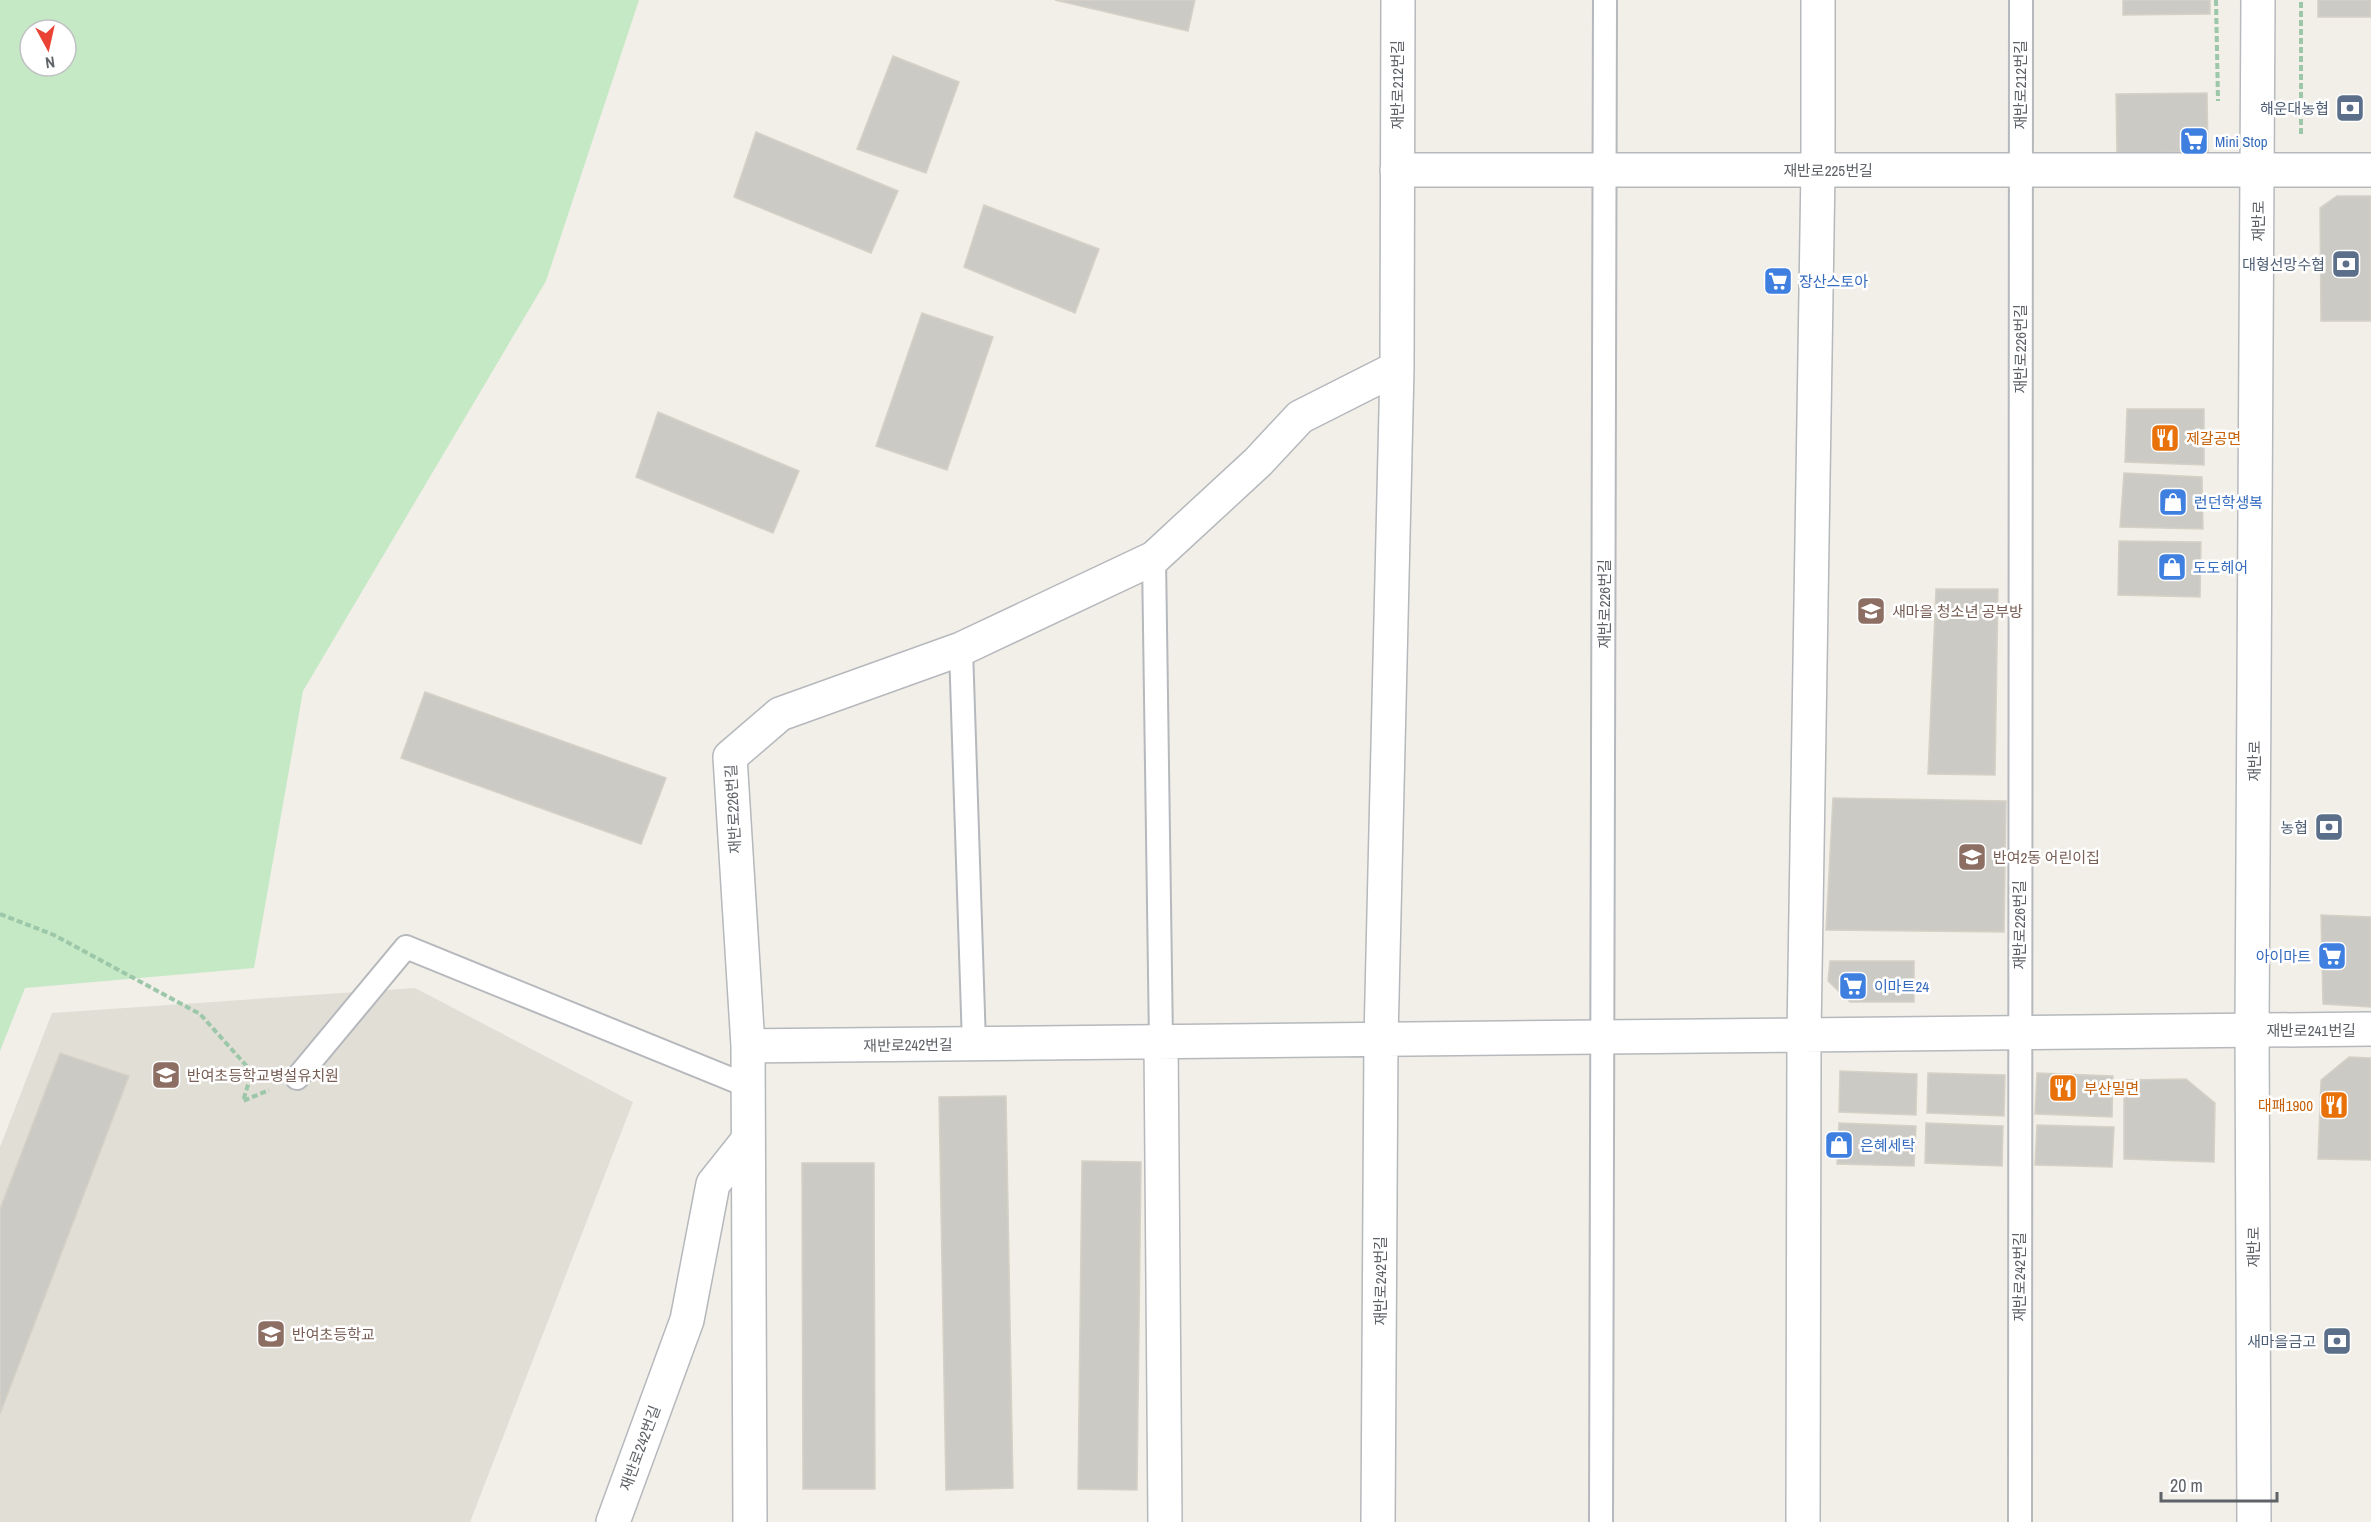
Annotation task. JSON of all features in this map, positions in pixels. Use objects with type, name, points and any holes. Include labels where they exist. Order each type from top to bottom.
[{"type":"street","name":"재반로212번길","points":[[1397,170],[1398,0]]},
{"type":"street","points":[[1803,1522],[1804,1035],[1818,170],[1818,0]]},
{"type":"street","name":"재반로","points":[[2254,1522],[2252,1030],[2258,0]]},
{"type":"street","name":"재반로225번길","points":[[1397,170],[2258,169]]},
{"type":"street","points":[[2258,169],[2371,170]]},
{"type":"street","points":[[1380,1039],[1397,368],[1397,170]]},
{"type":"street","name":"재반로226번길","points":[[748,1046],[730,757],[780,714],[961,649],[1154,558],[1258,462],[1300,417],[1397,368]]},
{"type":"street","name":"재반로241번길","points":[[2252,1030],[2371,1029]]},
{"type":"street","name":"재반로242번길","points":[[748,1046],[2252,1030]]},
{"type":"street","name":"재반로242번길","points":[[1378,1522],[1380,1039]]},
{"type":"street","points":[[1161,1042],[1165,1522]]},
{"type":"street","points":[[748,1046],[750,1522]]},
{"type":"street","name":"재반로242번길","points":[[613,1522],[687,1320],[713,1184],[748,1140]]},
{"type":"lane","points":[[1605,0],[1606,170]]},
{"type":"lane","name":"재반로212번길","points":[[2020,169],[2021,0]]},
{"type":"lane","name":"재반로226번길","points":[[2019,1033],[2020,169]]},
{"type":"lane","name":"재반로226번길","points":[[1601,1037],[1606,170]]},
{"type":"lane","points":[[1154,558],[1161,1042]]},
{"type":"lane","points":[[961,649],[974,1044]]},
{"type":"lane","points":[[297,1078],[406,947],[748,1086]]},
{"type":"lane","name":"재반로242번길","points":[[2019,1033],[2020,1522]]},
{"type":"lane","points":[[1601,1037],[1601,1522]]},
{"type":"path","points":[[2216,0],[2218,112]]},
{"type":"path","points":[[2300,169],[2301,0]]},
{"type":"path","points":[[0,914],[54,935],[200,1014],[252,1072],[243,1101],[297,1078]]},
{"type":"shaded area","name":"반여초등학교","points":[[415,988],[633,1102],[470,1522],[0,1522],[0,1147],[52,1013]]},
{"type":"green space","points":[[0,0],[639,0],[546,281],[303,691],[254,968],[25,988],[0,1051]]},
{"type":"building","points":[[1055,0],[1195,0],[1188,31]]},
{"type":"building","points":[[2123,0],[2210,0],[2210,14],[2123,15]]},
{"type":"building","points":[[2318,0],[2371,0],[2371,17],[2318,17]]},
{"type":"building","points":[[893,56],[959,82],[926,173],[857,149]]},
{"type":"building","points":[[2207,93],[2208,152],[2117,153],[2116,94]]},
{"type":"building","points":[[756,132],[898,191],[871,253],[734,197]]},
{"type":"building","name":"대형선망수협","points":[[2337,196],[2371,196],[2371,321],[2321,321],[2320,208]]},
{"type":"building","points":[[984,205],[1099,249],[1075,313],[964,267]]},
{"type":"building","points":[[922,313],[993,337],[947,470],[876,446]]},
{"type":"building","points":[[2127,409],[2204,409],[2204,465],[2125,462]]},
{"type":"building","points":[[658,412],[799,471],[773,533],[636,477]]},
{"type":"building","points":[[2124,473],[2202,477],[2203,529],[2120,527]]},
{"type":"building","points":[[2119,541],[2201,542],[2200,597],[2118,595]]},
{"type":"building","points":[[1936,589],[1998,589],[1995,775],[1928,774]]},
{"type":"building","points":[[425,692],[666,778],[641,844],[401,758]]},
{"type":"building","points":[[1833,798],[2006,801],[2004,932],[1826,930]]},
{"type":"building","points":[[2321,915],[2371,917],[2371,1007],[2323,1004]]},
{"type":"building","points":[[1830,961],[1914,961],[1914,1002],[1850,1002],[1828,981]]},
{"type":"building","points":[[60,1053],[129,1076],[0,1414],[0,1209]]},
{"type":"building","points":[[2349,1057],[2371,1058],[2371,1160],[2318,1159],[2321,1080]]},
{"type":"building","points":[[1840,1071],[1917,1074],[1916,1115],[1839,1112]]},
{"type":"building","points":[[1928,1073],[2005,1075],[2004,1116],[1927,1113]]},
{"type":"building","points":[[2037,1073],[2113,1076],[2112,1117],[2035,1114]]},
{"type":"building","points":[[2186,1079],[2215,1103],[2214,1162],[2124,1159],[2124,1080]]},
{"type":"building","points":[[1006,1096],[1013,1488],[946,1490],[939,1097]]},
{"type":"building","points":[[1839,1123],[1916,1126],[1914,1166],[1837,1164]]},
{"type":"building","points":[[1926,1123],[2003,1126],[2002,1166],[1925,1163]]},
{"type":"building","points":[[2037,1125],[2114,1127],[2112,1167],[2035,1165]]},
{"type":"building","points":[[1082,1161],[1141,1162],[1137,1490],[1078,1489]]},
{"type":"building","points":[[802,1163],[874,1163],[875,1489],[803,1489]]},
{"type":"place","name":"해운대농협","points":[[2350,108]]},
{"type":"place","name":"Mini Stop","points":[[2194,141]]},
{"type":"place","name":"대형선망수협","points":[[2346,264]]},
{"type":"place","name":"장산스토아","points":[[1778,281]]},
{"type":"place","name":"제갈공면","points":[[2165,438]]},
{"type":"place","name":"런던학생복","points":[[2173,502]]},
{"type":"place","name":"도도헤어","points":[[2172,567]]},
{"type":"place","name":"새마을 청소년 공부방","points":[[1871,611]]},
{"type":"place","name":"농협","points":[[2329,827]]},
{"type":"place","name":"반여2동 어린이집","points":[[1972,857]]},
{"type":"place","name":"아이마트","points":[[2332,956]]},
{"type":"place","name":"이마트24","points":[[1853,986]]},
{"type":"place","name":"반여초등학교병설유치원","points":[[166,1075]]},
{"type":"place","name":"부산밀면","points":[[2063,1088]]},
{"type":"place","name":"대패1900","points":[[2334,1105]]},
{"type":"place","name":"은혜세탁","points":[[1839,1145]]},
{"type":"place","name":"반여초등학교","points":[[271,1334]]},
{"type":"place","name":"새마을금고","points":[[2337,1341]]}]
